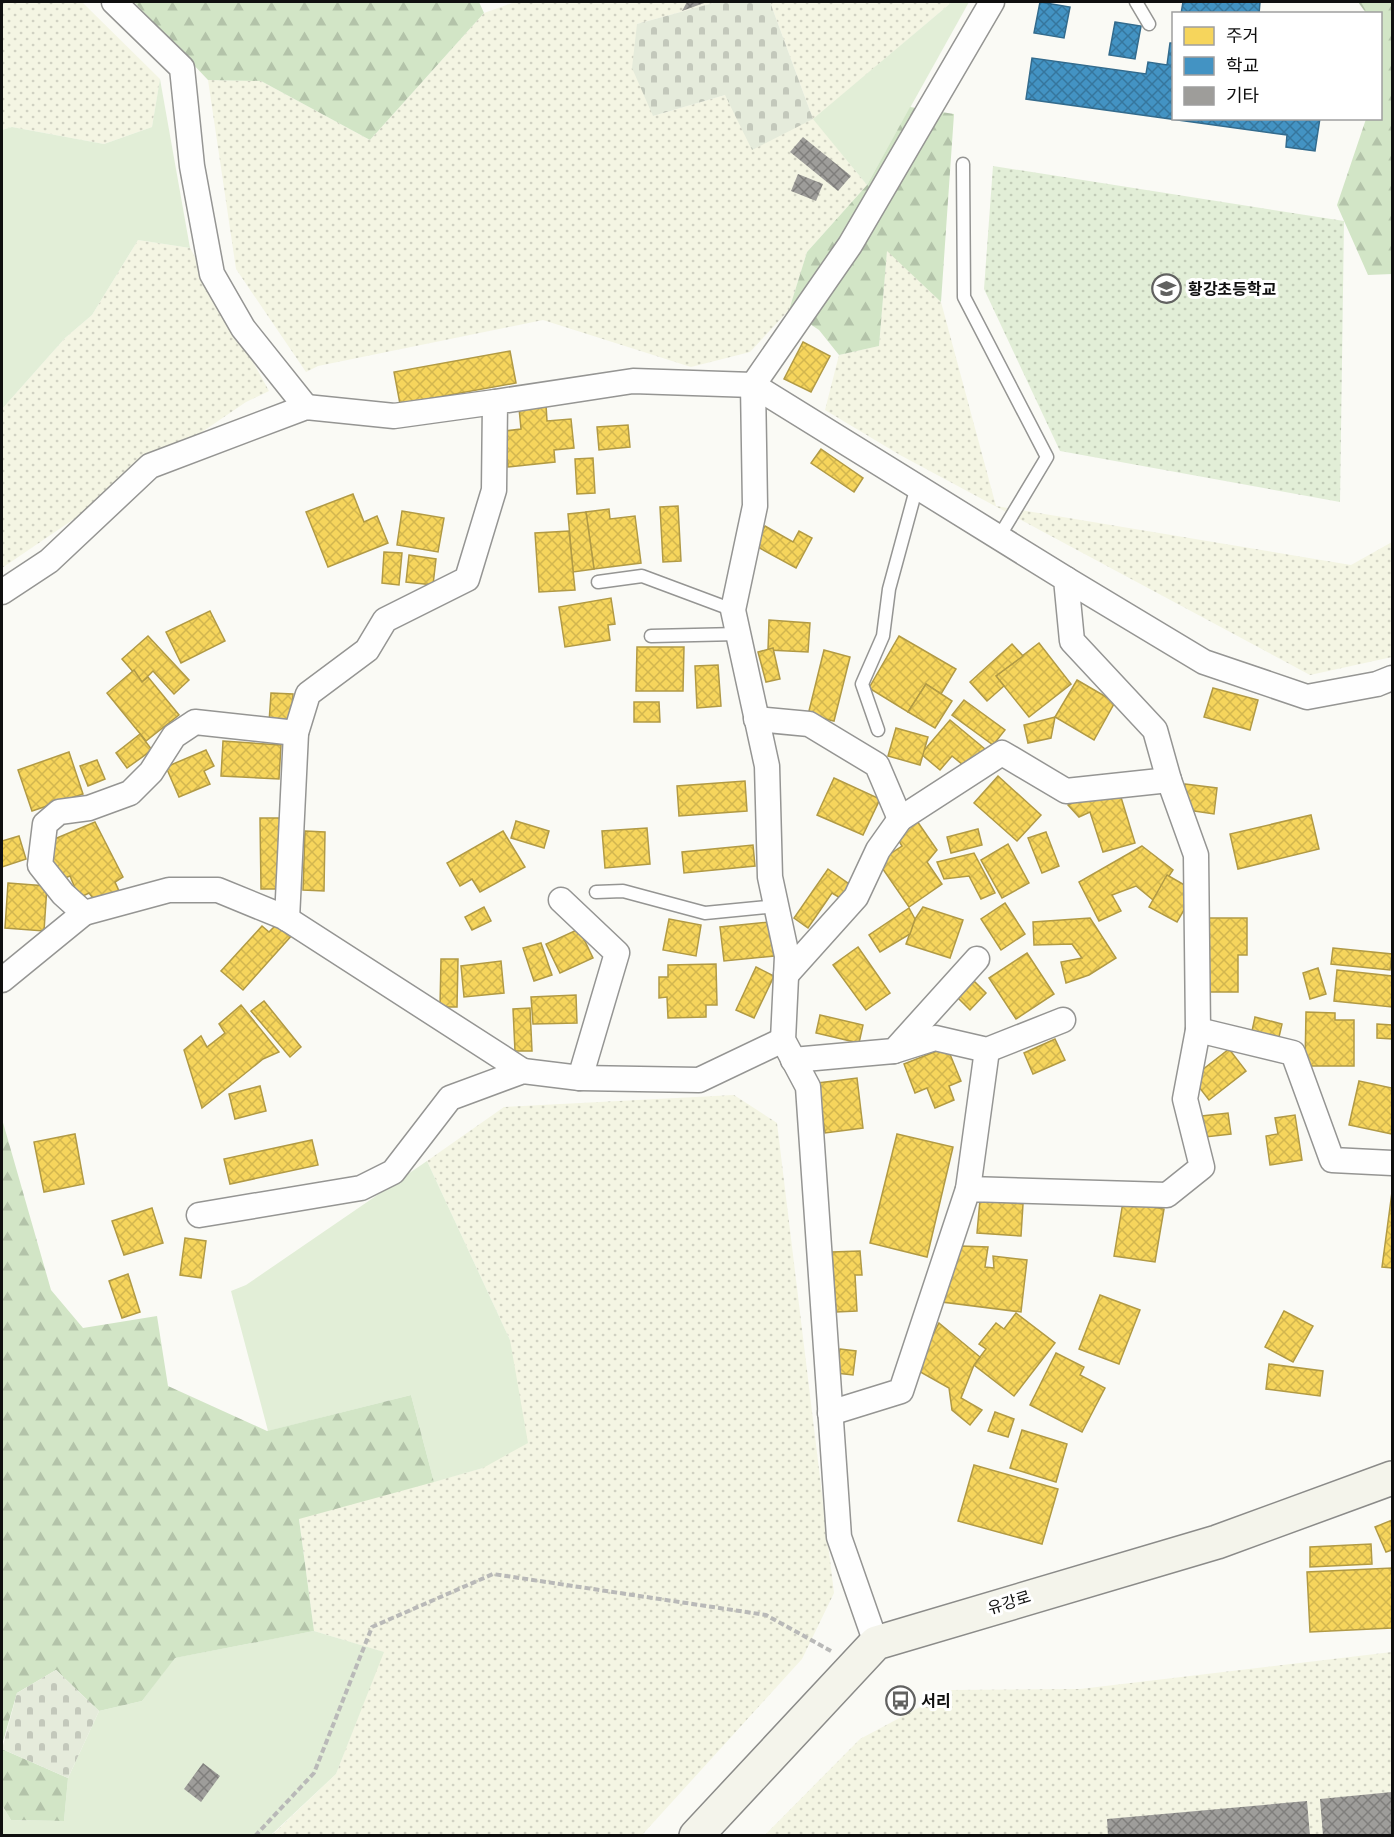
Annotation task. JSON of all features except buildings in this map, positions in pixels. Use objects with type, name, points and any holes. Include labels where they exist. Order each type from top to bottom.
[{"type":"main road","name":"유강로","points":[[866,1654],[1217,1542],[1392,1478]]},
{"type":"main road","points":[[696,1836],[866,1654]]},
{"type":"street","points":[[114,2],[182,68],[192,166],[212,274],[243,328],[306,407]]},
{"type":"street","points":[[866,1654],[839,1537],[808,1087],[788,1050],[787,956],[770,878],[767,766],[733,610],[755,506],[753,385],[849,245],[992,2]]},
{"type":"street","points":[[2,592],[49,561],[150,466],[306,407],[394,416],[633,381],[753,385],[1204,662],[1307,698],[1377,684],[1392,678]]},
{"type":"street","points":[[287,919],[296,733],[308,694],[367,650],[385,620],[467,579],[494,490],[495,402]]},
{"type":"street","points":[[968,1190],[1167,1194],[1202,1167],[1185,1100],[1198,1030],[1196,855],[1168,780],[1155,730],[1072,641],[1066,579]]},
{"type":"street","points":[[756,719],[809,724],[878,765],[900,819]]},
{"type":"street","points":[[84,913],[63,894],[40,865],[45,824],[59,812],[88,808],[130,793],[151,772],[174,736],[195,722],[296,733]]},
{"type":"street","points":[[786,975],[856,897],[878,850],[900,819],[1002,753],[1066,791],[1168,780]]},
{"type":"street","points":[[2,980],[84,913],[169,890],[218,890],[287,919],[523,1071],[580,1078],[699,1080],[788,1050],[894,1051],[935,1038],[987,1050],[1063,1020]]},
{"type":"street","points":[[561,900],[617,953],[580,1078]]},
{"type":"street","points":[[894,1051],[977,959]]},
{"type":"street","points":[[1198,1030],[1293,1053],[1332,1160],[1392,1163]]},
{"type":"street","points":[[830,1413],[901,1391],[968,1190],[987,1050]]},
{"type":"street","points":[[199,1215],[361,1188],[393,1172],[450,1098],[523,1071]]},
{"type":"lane","points":[[1136,2],[1149,24]]},
{"type":"lane","points":[[963,164],[964,297],[1047,457],[999,537]]},
{"type":"lane","points":[[878,730],[862,684],[883,636],[889,589],[917,486]]},
{"type":"lane","points":[[598,582],[642,576],[733,610]]},
{"type":"lane","points":[[651,636],[738,634]]},
{"type":"lane","points":[[596,892],[623,891],[705,913],[776,906]]},
{"type":"path","points":[[255,1836],[314,1773],[372,1627],[493,1574],[766,1615],[866,1654]]},
{"type":"green space","points":[[2,2],[82,2],[160,79],[152,127],[104,144],[12,127],[2,130]]},
{"type":"green space","points":[[134,2],[479,2],[484,13],[370,140],[261,81],[208,80]]},
{"type":"green space","points":[[515,2],[717,2],[637,24],[653,116],[725,95],[813,119],[770,2],[952,2],[814,119],[867,185],[807,252],[789,310],[750,352],[691,367],[543,320],[318,366],[306,372],[236,269],[208,80],[261,81],[370,140],[484,13]]},
{"type":"green space","points":[[717,2],[770,2],[813,119],[752,150],[725,95],[653,116],[632,68],[637,24]]},
{"type":"green space","points":[[952,2],[969,2],[867,185],[813,119]]},
{"type":"green space","points":[[1358,2],[1392,3],[1392,274],[1368,275],[1337,205],[1366,120],[1382,120],[1382,12],[1365,12]]},
{"type":"green space","points":[[160,79],[190,248],[138,240],[92,315],[65,338],[2,409],[2,130],[12,127],[104,144],[152,127]]},
{"type":"green space","points":[[910,107],[954,114],[941,302],[887,251],[879,346],[839,355],[819,330],[789,310],[807,252],[867,185]]},
{"type":"green space","points":[[993,166],[1344,221],[1340,502],[1060,451],[984,289]]},
{"type":"green space","points":[[138,240],[190,248],[269,391],[246,402],[2,568],[2,409],[65,338],[92,315]]},
{"type":"green space","points":[[887,250],[941,302],[996,506],[1351,565],[1392,542],[1392,657],[1310,675],[900,455],[825,410],[839,355],[879,346]]},
{"type":"green space","points":[[734,1095],[777,1123],[834,1593],[802,1659],[642,1835],[271,1836],[336,1774],[383,1652],[314,1631],[299,1518],[483,1468],[510,1340],[427,1161],[504,1107]]},
{"type":"green space","points":[[2,1119],[51,1290],[83,1328],[157,1316],[168,1386],[267,1431],[411,1395],[434,1482],[299,1519],[314,1631],[175,1658],[142,1701],[99,1711],[56,1670],[17,1693],[2,1745]]},
{"type":"green space","points":[[427,1161],[510,1340],[528,1443],[483,1468],[434,1482],[411,1395],[268,1431],[231,1291],[246,1285]]},
{"type":"green space","points":[[314,1631],[384,1652],[336,1774],[271,1835],[2,1835],[2,1805],[11,1820],[64,1821],[68,1778],[99,1711],[142,1701],[174,1658]]},
{"type":"green space","points":[[1392,1652],[1392,1835],[764,1836],[860,1739],[952,1690],[1080,1689]]},
{"type":"green space","points":[[56,1670],[99,1711],[68,1778],[2,1749],[17,1693]]},
{"type":"green space","points":[[2,1749],[68,1778],[64,1821],[11,1820],[2,1805]]},
{"type":"place","name":"황강초등학교","points":[[1167,289]]},
{"type":"place","name":"서리","points":[[900,1701]]}]
